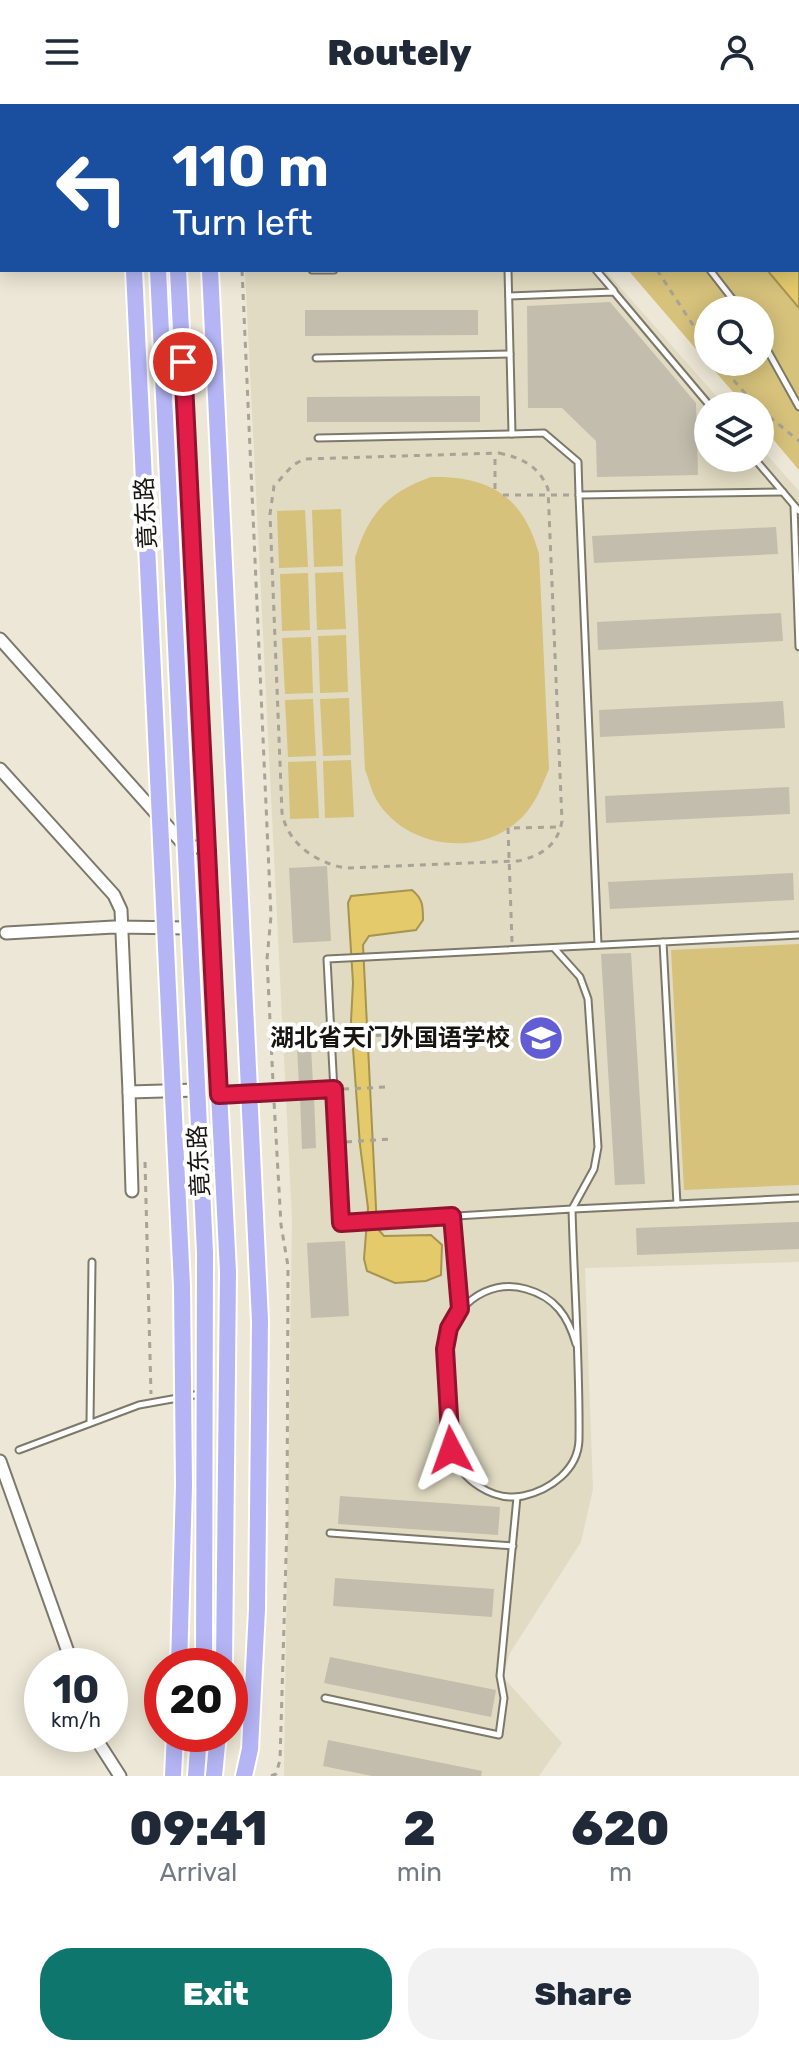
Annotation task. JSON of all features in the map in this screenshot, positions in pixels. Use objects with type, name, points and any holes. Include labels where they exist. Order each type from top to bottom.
[{"type":"main road","points":[[134,272],[157,815],[173,1091],[184,1395],[179,1648]]},
{"type":"main road","name":"竟东路","points":[[158,272],[205,1252],[204,1648]]},
{"type":"main road","name":"竟东路","points":[[178,272],[228,1272],[224,1648]]},
{"type":"main road","points":[[210,272],[258,1235],[261,1486],[252,1728],[244,1776]]},
{"type":"main road","points":[[173,1776],[174,1752]]},
{"type":"main road","points":[[196,1776],[198,1752]]},
{"type":"main road","points":[[214,1776],[216,1752]]},
{"type":"street","points":[[0,639],[186,847],[207,847]]},
{"type":"street","points":[[0,769],[114,895],[121,910],[132,1191]]},
{"type":"street","points":[[6,933],[189,928]]},
{"type":"street","points":[[129,1092],[197,1090]]},
{"type":"street","points":[[0,1461],[67,1648]]},
{"type":"street","points":[[105,1752],[120,1776]]},
{"type":"lane","points":[[508,272],[512,434]]},
{"type":"lane","points":[[598,272],[698,392]]},
{"type":"lane","points":[[712,272],[730,296]]},
{"type":"lane","points":[[508,296],[614,292]]},
{"type":"lane","points":[[316,358],[510,354]]},
{"type":"lane","points":[[774,362],[799,407]]},
{"type":"lane","points":[[318,438],[544,433],[578,462],[598,945]]},
{"type":"lane","points":[[766,472],[799,511]]},
{"type":"lane","points":[[579,495],[783,492]]},
{"type":"lane","points":[[794,506],[799,647]]},
{"type":"lane","points":[[799,935],[327,959],[341,1223],[799,1198]]},
{"type":"lane","points":[[663,942],[677,1204]]},
{"type":"lane","points":[[554,947],[573,968],[585,988],[595,1102],[597,1158],[572,1209],[579,1445],[571,1465],[557,1481],[538,1492],[517,1497],[496,1494],[476,1485],[460,1469],[451,1450],[445,1349],[449,1328],[460,1309],[477,1295],[497,1287],[519,1287],[540,1293],[557,1305],[570,1323],[576,1344]]},
{"type":"lane","points":[[219,1095],[334,1089]]},
{"type":"lane","points":[[452,1216],[460,1309]]},
{"type":"lane","points":[[90,1423],[92,1262]]},
{"type":"lane","points":[[19,1450],[139,1405],[184,1395],[205,1394]]},
{"type":"lane","points":[[325,1698],[499,1735],[504,1698],[500,1676],[517,1497]]},
{"type":"lane","points":[[330,1533],[513,1546]]},
{"type":"path","points":[[242,272],[271,916],[267,987],[281,1225],[288,1266],[287,1524],[280,1760],[276,1774],[271,1776]]},
{"type":"path","points":[[658,272],[694,327]]},
{"type":"path","points":[[730,376],[744,392]]},
{"type":"path","points":[[774,421],[799,441]]},
{"type":"path","points":[[495,453],[495,489]]},
{"type":"path","points":[[495,453],[523,460],[532,466],[544,481],[548,495],[560,834],[543,852],[508,862],[346,868],[314,858],[290,835],[282,813],[270,514],[274,486],[293,465],[304,459],[495,453]]},
{"type":"path","points":[[503,495],[579,495]]},
{"type":"path","points":[[512,950],[508,828],[561,827]]},
{"type":"path","points":[[331,1038],[384,1035]]},
{"type":"path","points":[[334,1089],[387,1087]]},
{"type":"path","points":[[336,1142],[390,1139]]},
{"type":"shaded area","name":"湖北省天门外国语学校","points":[[245,272],[607,272],[694,371],[694,376],[699,376],[713,392],[694,392],[694,472],[774,472],[774,463],[799,491],[799,1262],[585,1268],[593,1489],[581,1542],[510,1653],[503,1677],[562,1743],[539,1776],[284,1776],[292,1219]]},
{"type":"shaded area","points":[[630,272],[799,272],[799,470],[774,441],[774,392],[733,392],[719,376],[774,376],[774,296],[694,296],[694,347]]},
{"type":"shaded area","points":[[769,272],[799,272],[799,308]]},
{"type":"shaded area","points":[[431,477],[471,480],[501,493],[524,517],[539,554],[549,769],[532,804],[517,822],[500,833],[461,843],[422,837],[404,828],[388,815],[376,799],[365,770],[355,558],[366,529],[382,507],[403,490]]},
{"type":"shaded area","points":[[341,509],[343,566],[314,567],[312,510]]},
{"type":"shaded area","points":[[305,510],[308,567],[279,568],[277,511]]},
{"type":"shaded area","points":[[343,572],[346,629],[317,630],[315,573]]},
{"type":"shaded area","points":[[308,573],[310,630],[282,631],[280,574]]},
{"type":"shaded area","points":[[346,635],[348,692],[320,693],[318,636]]},
{"type":"shaded area","points":[[311,637],[313,693],[285,694],[282,638]]},
{"type":"shaded area","points":[[349,698],[351,755],[323,756],[320,699]]},
{"type":"shaded area","points":[[313,699],[316,756],[288,757],[285,700]]},
{"type":"shaded area","points":[[351,760],[354,817],[325,818],[323,761]]},
{"type":"shaded area","points":[[316,761],[319,818],[290,819],[288,762]]},
{"type":"shaded area","points":[[412,890],[420,900],[423,911],[423,920],[416,930],[369,936],[363,945],[377,1228],[384,1236],[431,1235],[442,1245],[441,1275],[426,1281],[395,1283],[367,1271],[364,1259],[368,1208],[351,1021],[353,983],[348,903],[351,896]]},
{"type":"shaded area","points":[[799,944],[799,1185],[684,1190],[671,950]]},
{"type":"building","points":[[610,302],[694,401],[694,472],[698,475],[597,477],[596,441],[562,408],[528,408],[527,306]]},
{"type":"building","points":[[305,310],[478,310],[478,335],[305,336]]},
{"type":"building","points":[[480,396],[480,422],[307,422],[307,397]]},
{"type":"building","points":[[776,527],[778,554],[594,563],[592,536]]},
{"type":"building","points":[[781,613],[783,641],[598,650],[597,622]]},
{"type":"building","points":[[783,701],[785,728],[600,737],[599,710]]},
{"type":"building","points":[[789,787],[790,814],[606,823],[605,796]]},
{"type":"building","points":[[327,866],[331,941],[293,943],[289,868]]},
{"type":"building","points":[[793,873],[794,900],[610,909],[608,882]]},
{"type":"building","points":[[631,953],[645,1184],[615,1185],[601,954]]},
{"type":"building","points":[[310,1027],[313,1085],[299,1085],[296,1028]]},
{"type":"building","points":[[300,1096],[314,1096],[316,1148],[302,1149]]},
{"type":"building","points":[[799,1222],[799,1249],[637,1255],[636,1228]]},
{"type":"building","points":[[345,1241],[349,1316],[311,1318],[307,1243]]},
{"type":"building","points":[[340,1496],[500,1507],[498,1535],[338,1524]]},
{"type":"building","points":[[335,1578],[494,1589],[492,1617],[333,1606]]},
{"type":"building","points":[[330,1657],[496,1690],[491,1717],[324,1683]]},
{"type":"building","points":[[328,1740],[482,1771],[481,1776],[372,1776],[323,1766]]},
{"type":"place","name":"湖北省天门外国语学校","points":[[541,1038]]},
{"type":"route","points":[[183,362],[219,1095],[334,1089],[341,1223],[452,1216],[460,1309],[449,1328],[445,1349],[451,1450]]}]
